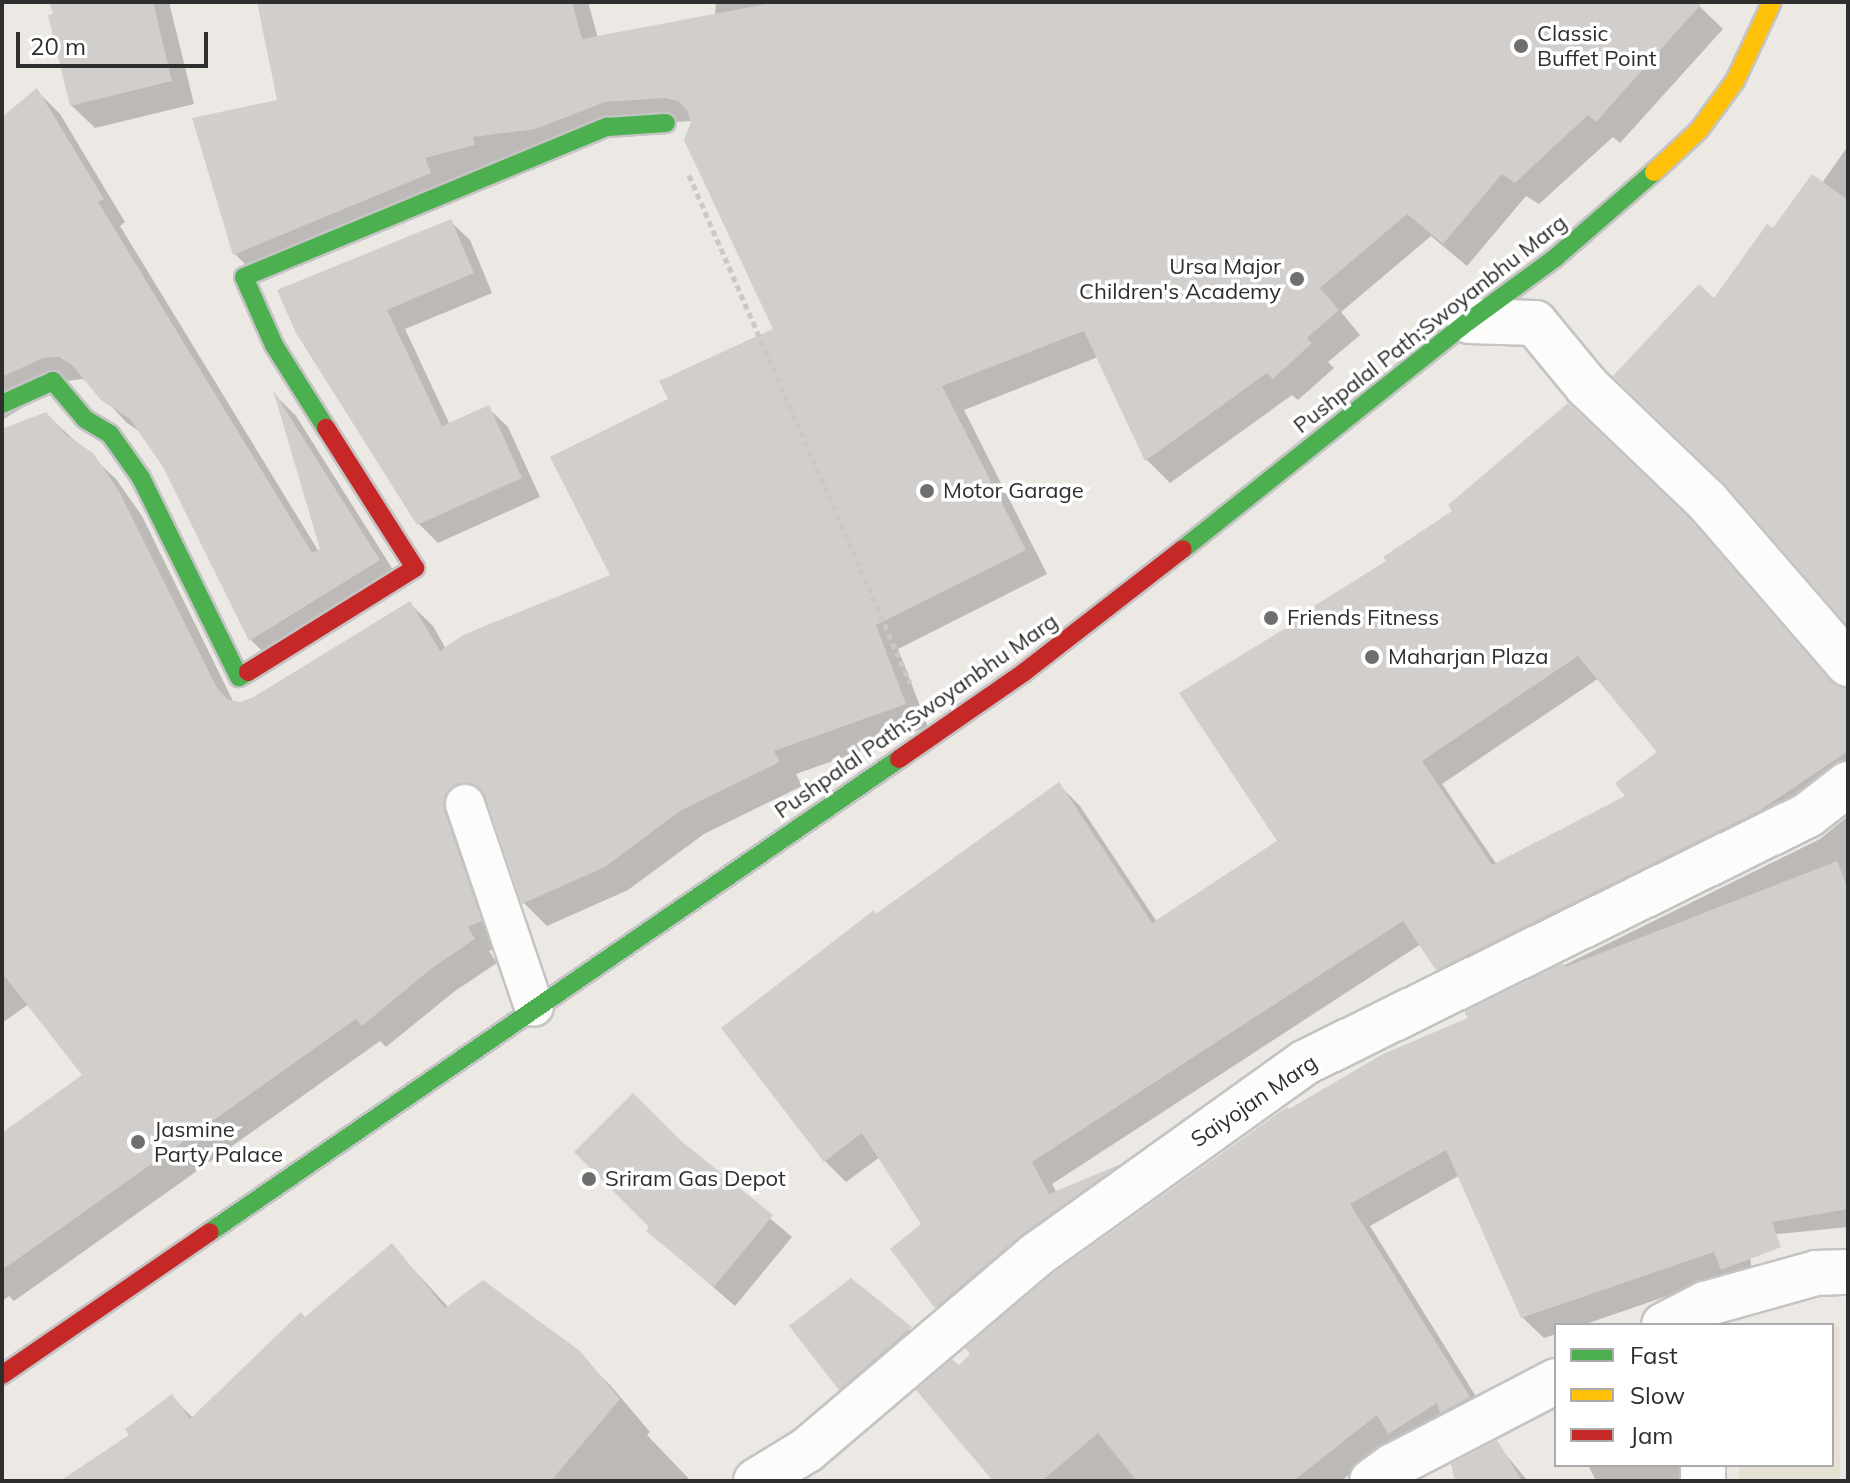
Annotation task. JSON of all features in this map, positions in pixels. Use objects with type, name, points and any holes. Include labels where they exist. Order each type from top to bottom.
[{"type":"main road","name":"Pushpalal Path;Swoyanbhu Marg","points":[[2,1375],[1023,673],[1469,321],[1555,258],[1699,130],[1735,81],[1772,2]]},
{"type":"main road","points":[[2,404],[53,381],[85,419],[110,434],[141,478],[239,677],[415,568],[274,345],[244,277],[607,127],[666,123]]},
{"type":"street","points":[[1469,321],[1535,323],[1587,386],[1707,501],[1848,664]]},
{"type":"street","name":"Saiyojan Marg","points":[[756,1481],[807,1450],[1036,1255],[1306,1062],[1808,815],[1848,784]]},
{"type":"street","points":[[1671,1323],[1816,1273],[1848,1272]]},
{"type":"street","points":[[1372,1481],[1393,1466],[1554,1382]]},
{"type":"lane","points":[[465,804],[534,1007]]},
{"type":"path","points":[[666,123],[933,735]]},
{"type":"shaded area","points":[[1834,1326],[1839,1326],[1840,1481],[1739,1481],[1739,1467],[1834,1467]]},
{"type":"building","points":[[49,2],[153,2],[172,81],[70,106],[48,15],[53,14]]},
{"type":"building","points":[[257,2],[572,2],[582,39],[777,2],[1703,2],[1596,122],[1588,115],[1515,183],[1502,174],[1443,244],[1407,214],[1320,288],[1339,310],[1307,338],[1312,343],[1273,379],[1267,373],[1145,461],[1084,331],[942,386],[1026,550],[876,625],[906,704],[774,751],[780,762],[680,811],[605,867],[522,904],[485,796],[470,783],[457,784],[448,790],[444,810],[482,921],[468,927],[475,939],[432,968],[362,1026],[356,1019],[2,1270],[2,1133],[82,1075],[2,973],[2,429],[46,412],[66,435],[93,453],[119,491],[217,688],[227,699],[240,702],[252,698],[410,601],[440,651],[463,635],[610,575],[550,457],[668,399],[659,381],[773,329],[684,140],[691,122],[687,110],[678,101],[665,98],[605,102],[536,129],[473,137],[475,145],[425,158],[431,173],[233,255],[192,118],[277,100]]},
{"type":"building","points":[[37,88],[104,199],[98,202],[312,553],[320,549],[273,390],[380,560],[249,641],[163,467],[130,419],[101,400],[72,365],[59,357],[43,358],[2,377],[2,117]]},
{"type":"building","points":[[1812,174],[1848,200],[1848,626],[1726,485],[1613,376],[1699,284],[1714,298],[1767,224],[1773,228]]},
{"type":"building","points":[[451,219],[474,273],[387,310],[442,426],[489,405],[522,478],[417,525],[296,333],[277,290]]},
{"type":"building","points":[[1568,403],[1689,518],[1829,680],[1848,688],[1848,751],[1759,811],[1436,970],[1403,921],[1032,1162],[1049,1194],[1121,1164],[1021,1235],[935,1308],[890,1249],[921,1224],[862,1133],[824,1162],[721,1028],[874,910],[876,914],[1059,782],[1152,923],[1277,841],[1179,693],[1286,628],[1284,625],[1386,561],[1383,557],[1452,511],[1448,505]],"holes":[[[1578,656],[1657,752],[1615,783],[1625,796],[1492,865],[1422,761]]]},
{"type":"building","points":[[1837,861],[1848,889],[1848,1209],[1772,1222],[1781,1247],[1721,1270],[1714,1252],[1521,1318],[1446,1150],[1350,1204],[1470,1397],[1440,1413],[1437,1403],[1388,1434],[1377,1415],[1293,1481],[1137,1481],[1098,1433],[1042,1481],[993,1481],[916,1390],[952,1359],[959,1365],[970,1354],[965,1348],[1051,1275],[1287,1107],[1289,1109],[1383,1054],[1468,1018],[1464,1012],[1563,963],[1565,967]]},
{"type":"building","points":[[633,1093],[681,1141],[773,1215],[714,1287],[646,1231],[649,1227],[574,1152]]},
{"type":"building","points":[[392,1243],[445,1308],[483,1280],[580,1351],[620,1399],[551,1481],[60,1481],[129,1435],[125,1429],[172,1394],[190,1419],[301,1312],[305,1317]]},
{"type":"building","points":[[851,1278],[912,1327],[839,1390],[789,1326]]},
{"type":"building","points":[[1497,1440],[1522,1481],[1455,1481],[1451,1464]]},
{"type":"traffic: fast","points":[[326,428],[274,345],[244,277],[607,127],[666,123]]},
{"type":"traffic: fast","points":[[1183,549],[1469,321],[1555,258],[1654,172]]},
{"type":"traffic: fast","points":[[2,404],[53,381],[85,419],[110,434],[141,478],[239,677],[248,672]]},
{"type":"traffic: fast","points":[[210,1232],[899,759]]},
{"type":"traffic: slow","points":[[1654,172],[1699,130],[1735,81],[1772,2]]},
{"type":"traffic: jam","points":[[248,672],[415,568],[326,428]]},
{"type":"traffic: jam","points":[[899,759],[1023,673],[1183,549]]},
{"type":"traffic: jam","points":[[2,1375],[210,1232]]},
{"type":"place","name":"Classic Buffet Point","points":[[1521,46]]},
{"type":"place","name":"Ursa Major Children's Academy","points":[[1297,279]]},
{"type":"place","name":"Motor Garage","points":[[927,491]]},
{"type":"place","name":"Friends Fitness","points":[[1271,618]]},
{"type":"place","name":"Maharjan Plaza","points":[[1372,657]]},
{"type":"place","name":"Jasmine Party Palace","points":[[138,1142]]},
{"type":"place","name":"Sriram Gas Depot","points":[[589,1179]]}]
